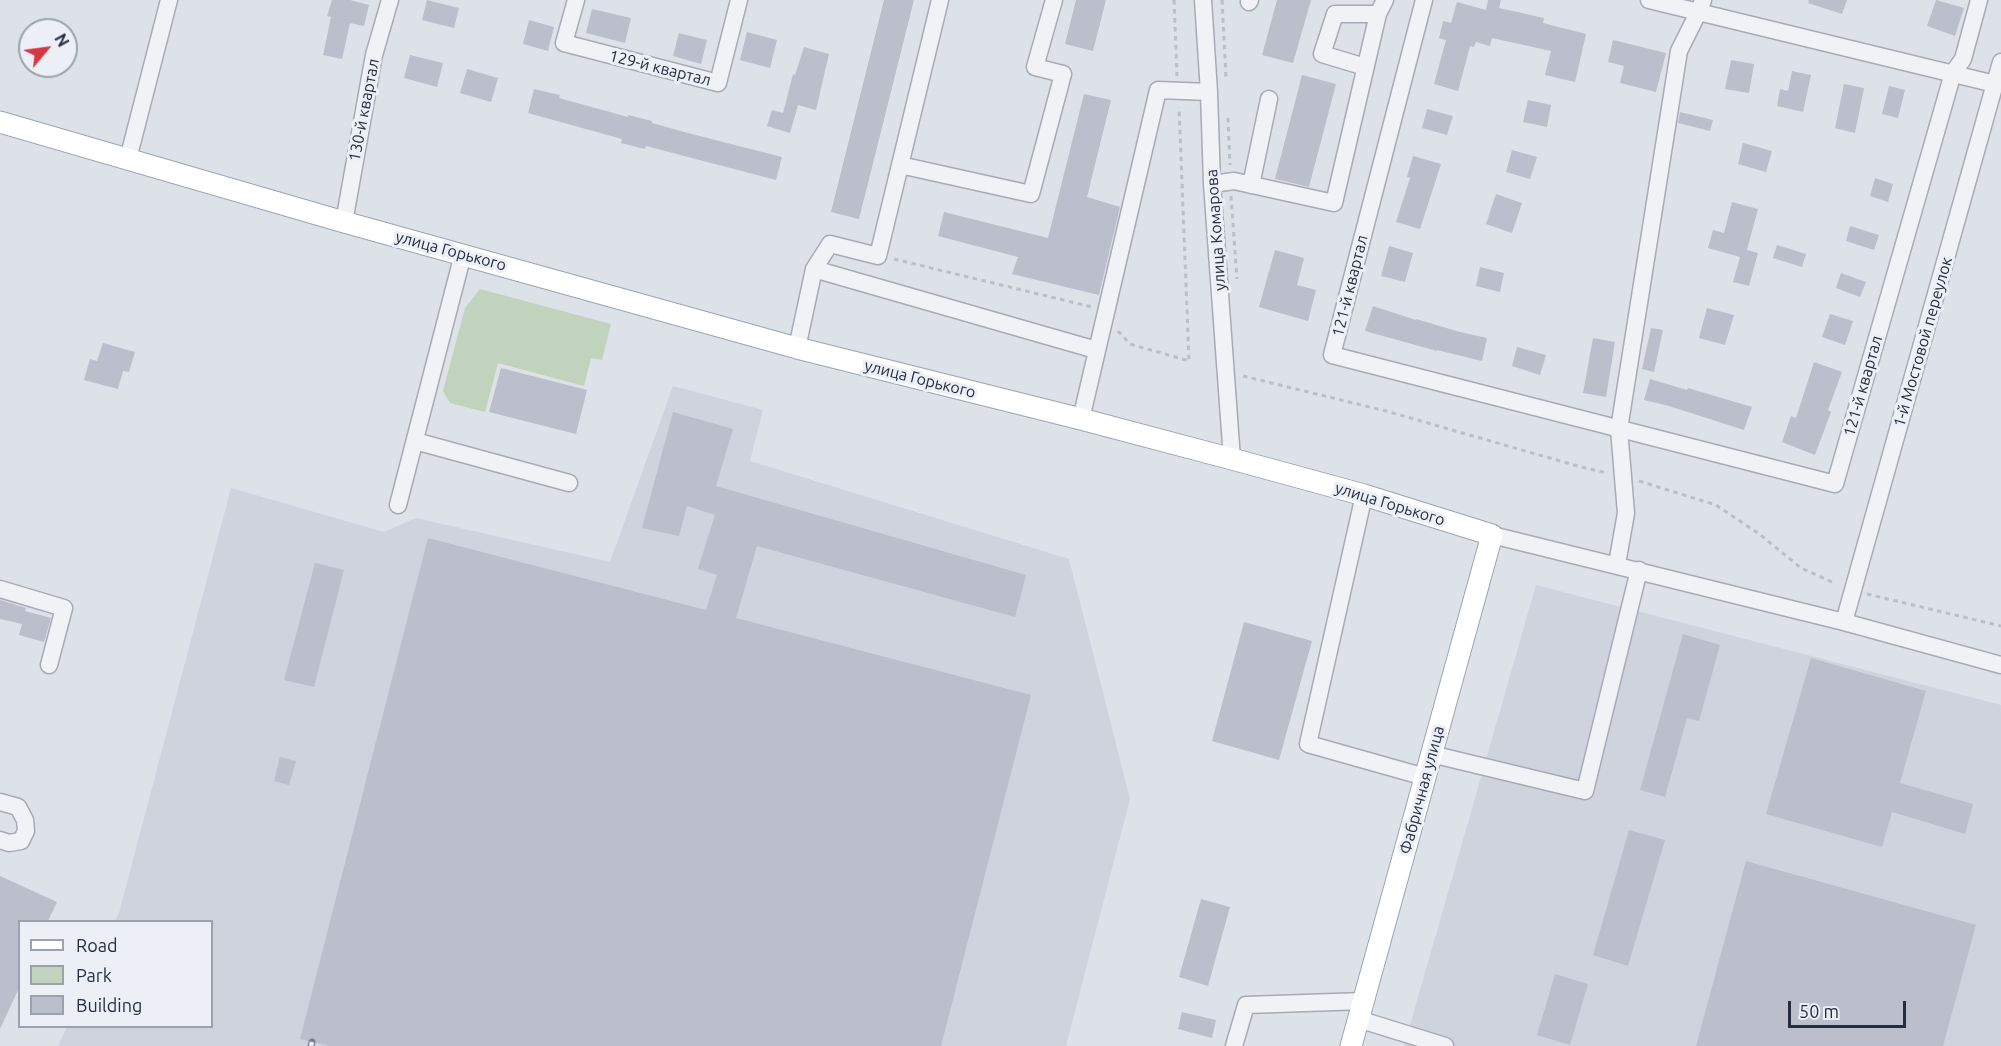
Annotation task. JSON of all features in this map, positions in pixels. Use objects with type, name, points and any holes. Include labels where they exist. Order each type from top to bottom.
[{"type":"main road","name":"улица Горького","points":[[0,122],[344,222],[797,348],[1232,459],[1364,495],[1492,535]]},
{"type":"main road","name":"Фабричная улица","points":[[1351,1046],[1492,535]]},
{"type":"street","points":[[128,159],[169,0]]},
{"type":"street","name":"130-й квартал","points":[[344,222],[374,55],[390,0]]},
{"type":"street","name":"129-й квартал","points":[[576,0],[564,43],[718,83],[739,0]]},
{"type":"street","points":[[797,348],[814,269],[830,244],[878,255],[940,0]]},
{"type":"street","points":[[900,165],[1031,194],[1063,74],[1035,67],[1054,0]]},
{"type":"street","name":"улица Комарова","points":[[1203,0],[1212,184],[1232,459]]},
{"type":"street","name":"121-й квартал","points":[[1424,0],[1332,355],[1835,484],[1953,73]]},
{"type":"street","points":[[1649,0],[1701,5],[1995,84]]},
{"type":"street","points":[[1953,73],[1963,59],[1979,0]]},
{"type":"street","points":[[1617,564],[1626,513],[1619,429],[1679,51],[1701,5]]},
{"type":"street","points":[[1212,184],[1234,182],[1334,203],[1365,68],[1382,7],[1335,14],[1322,54],[1365,68]]},
{"type":"street","name":"1-й Мостовой переулок","points":[[1844,622],[2001,62]]},
{"type":"street","points":[[1081,419],[1158,90],[1209,92]]},
{"type":"street","points":[[1251,185],[1269,99]]},
{"type":"street","points":[[398,505],[463,254]]},
{"type":"street","points":[[814,269],[1096,350]]},
{"type":"street","points":[[415,441],[569,483]]},
{"type":"street","points":[[1364,495],[1308,744],[1425,777]]},
{"type":"street","name":"улица Горького","points":[[1492,535],[1617,564],[2001,665]]},
{"type":"street","points":[[1431,754],[1585,792],[1639,570]]},
{"type":"street","points":[[0,589],[64,608],[49,665]]},
{"type":"street","points":[[0,802],[18,807],[25,820],[26,831],[21,841],[9,843],[0,840]]},
{"type":"street","points":[[1234,1046],[1246,1005],[1361,1010],[1444,1046]]},
{"type":"path","points":[[878,255],[1095,308],[1131,344],[1189,361],[1174,0]]},
{"type":"path","points":[[1243,376],[1386,411],[1716,505],[1758,532],[1801,568],[1832,582]]},
{"type":"path","points":[[1865,594],[2001,626]]},
{"type":"shaded area","points":[[673,386],[763,410],[750,461],[1069,559],[1130,799],[1066,1046],[58,1046],[67,1028],[213,1028],[213,920],[116,920],[231,488],[384,532],[416,518],[610,562]]},
{"type":"shaded area","points":[[1536,585],[2001,705],[2001,1046],[1404,1046]]},
{"type":"green space","points":[[480,289],[611,324],[602,360],[591,358],[584,386],[498,363],[485,412],[450,403],[443,391],[465,308]]},
{"type":"building","points":[[332,0],[350,0],[369,5],[364,26],[350,23],[342,59],[323,55],[331,17],[327,16]]},
{"type":"building","points":[[427,0],[459,8],[454,28],[422,20]]},
{"type":"building","points":[[884,0],[914,0],[859,219],[831,212]]},
{"type":"building","points":[[1076,0],[1106,0],[1093,51],[1065,44]]},
{"type":"building","points":[[1277,0],[1311,0],[1293,63],[1262,55]]},
{"type":"building","points":[[1488,0],[1501,0],[1499,8],[1544,18],[1543,23],[1586,34],[1575,82],[1545,75],[1551,51],[1492,38],[1490,46],[1476,42],[1474,47],[1470,46],[1458,91],[1434,84],[1446,40],[1439,38],[1443,21],[1451,23],[1457,2],[1486,10]]},
{"type":"building","points":[[1809,0],[1847,0],[1842,14],[1808,3]]},
{"type":"building","points":[[1936,0],[1964,8],[1955,36],[1927,26]]},
{"type":"building","points":[[592,9],[631,18],[625,43],[586,33]]},
{"type":"building","points":[[529,20],[554,27],[548,51],[523,44]]},
{"type":"building","points":[[747,32],[777,40],[770,68],[740,60]]},
{"type":"building","points":[[679,33],[707,40],[701,64],[673,56]]},
{"type":"building","points":[[1613,40],[1666,53],[1656,92],[1620,83],[1624,66],[1608,62]]},
{"type":"building","points":[[804,47],[829,54],[816,110],[798,105],[790,133],[767,126],[772,110],[783,113],[793,74],[795,75]]},
{"type":"building","points":[[410,55],[443,63],[437,87],[404,78]]},
{"type":"building","points":[[1731,60],[1754,64],[1749,93],[1725,89]]},
{"type":"building","points":[[467,69],[498,78],[491,102],[460,93]]},
{"type":"building","points":[[1792,71],[1811,75],[1803,112],[1777,106],[1780,89],[1788,91]]},
{"type":"building","points":[[1302,75],[1336,84],[1309,187],[1275,179]]},
{"type":"building","points":[[1844,84],[1864,88],[1855,133],[1835,128]]},
{"type":"building","points":[[1889,86],[1905,90],[1898,118],[1882,114]]},
{"type":"building","points":[[534,89],[628,117],[628,115],[652,121],[652,123],[688,133],[782,157],[776,180],[646,146],[645,149],[621,143],[622,139],[528,113]]},
{"type":"building","points":[[1084,94],[1111,100],[1087,197],[1120,207],[1099,295],[1012,274],[1018,257],[938,236],[944,212],[1048,238]]},
{"type":"building","points":[[1528,100],[1551,105],[1547,127],[1523,122]]},
{"type":"building","points":[[1427,109],[1453,116],[1447,135],[1422,128]]},
{"type":"building","points":[[1680,112],[1713,120],[1710,131],[1678,123]]},
{"type":"building","points":[[1743,143],[1772,151],[1766,172],[1738,164]]},
{"type":"building","points":[[1512,150],[1537,157],[1530,179],[1506,172]]},
{"type":"building","points":[[1413,156],[1441,164],[1420,229],[1396,222],[1410,178],[1407,177]]},
{"type":"building","points":[[1875,178],[1893,184],[1888,202],[1870,196]]},
{"type":"building","points":[[1496,194],[1522,203],[1512,233],[1486,224]]},
{"type":"building","points":[[1732,202],[1758,209],[1747,250],[1758,253],[1749,286],[1733,282],[1740,257],[1708,248],[1713,230],[1724,233]]},
{"type":"building","points":[[1850,226],[1879,235],[1874,250],[1846,241]]},
{"type":"building","points":[[1777,245],[1806,254],[1802,267],[1773,258]]},
{"type":"building","points":[[1389,246],[1413,253],[1405,282],[1381,276]]},
{"type":"building","points":[[1275,250],[1304,258],[1297,285],[1316,290],[1308,321],[1259,307]]},
{"type":"building","points":[[1480,267],[1504,273],[1500,292],[1476,286]]},
{"type":"building","points":[[1841,273],[1866,282],[1860,297],[1836,288]]},
{"type":"building","points":[[1373,306],[1416,320],[1487,338],[1482,361],[1365,331]]},
{"type":"building","points":[[1707,308],[1734,315],[1725,345],[1699,338]]},
{"type":"building","points":[[1830,314],[1853,321],[1845,345],[1822,337]]},
{"type":"building","points":[[1651,328],[1663,330],[1654,372],[1642,369]]},
{"type":"building","points":[[1593,338],[1615,342],[1606,397],[1583,393]]},
{"type":"building","points":[[103,343],[135,352],[129,372],[123,371],[118,389],[84,380],[90,359],[97,361]]},
{"type":"building","points":[[1517,347],[1546,355],[1540,375],[1512,366]]},
{"type":"building","points":[[1814,362],[1842,372],[1828,410],[1831,412],[1815,455],[1782,442],[1791,416],[1796,418]]},
{"type":"building","points":[[501,368],[587,390],[576,434],[489,412]]},
{"type":"building","points":[[1650,379],[1752,407],[1744,430],[1644,400]]},
{"type":"building","points":[[673,412],[733,429],[716,486],[1026,575],[1015,617],[757,546],[736,618],[1031,695],[941,1046],[329,1046],[300,1039],[428,538],[706,610],[717,575],[698,569],[715,515],[687,506],[679,536],[642,528]]},
{"type":"building","points":[[315,563],[344,570],[314,687],[284,680]]},
{"type":"building","points":[[0,600],[26,608],[25,611],[51,618],[44,642],[19,635],[22,624],[0,619]]},
{"type":"building","points":[[1244,622],[1312,641],[1279,760],[1212,741]]},
{"type":"building","points":[[1683,634],[1720,645],[1699,721],[1687,718],[1665,797],[1640,790]]},
{"type":"building","points":[[1811,658],[1926,691],[1900,783],[1973,804],[1965,834],[1892,812],[1882,847],[1766,814]]},
{"type":"building","points":[[280,757],[296,761],[289,785],[274,781]]},
{"type":"building","points":[[1629,830],[1665,840],[1628,966],[1593,955]]},
{"type":"building","points":[[1746,861],[1976,925],[1943,1046],[1696,1046]]},
{"type":"building","points":[[0,876],[57,902],[48,920],[18,920],[18,990],[0,1029]]},
{"type":"building","points":[[1201,899],[1230,907],[1208,986],[1179,977]]},
{"type":"building","points":[[1555,974],[1588,984],[1570,1045],[1537,1035]]},
{"type":"building","points":[[1182,1012],[1216,1020],[1212,1038],[1178,1029]]},
{"type":"railway","points":[[311,1046],[312,1042]]}]
